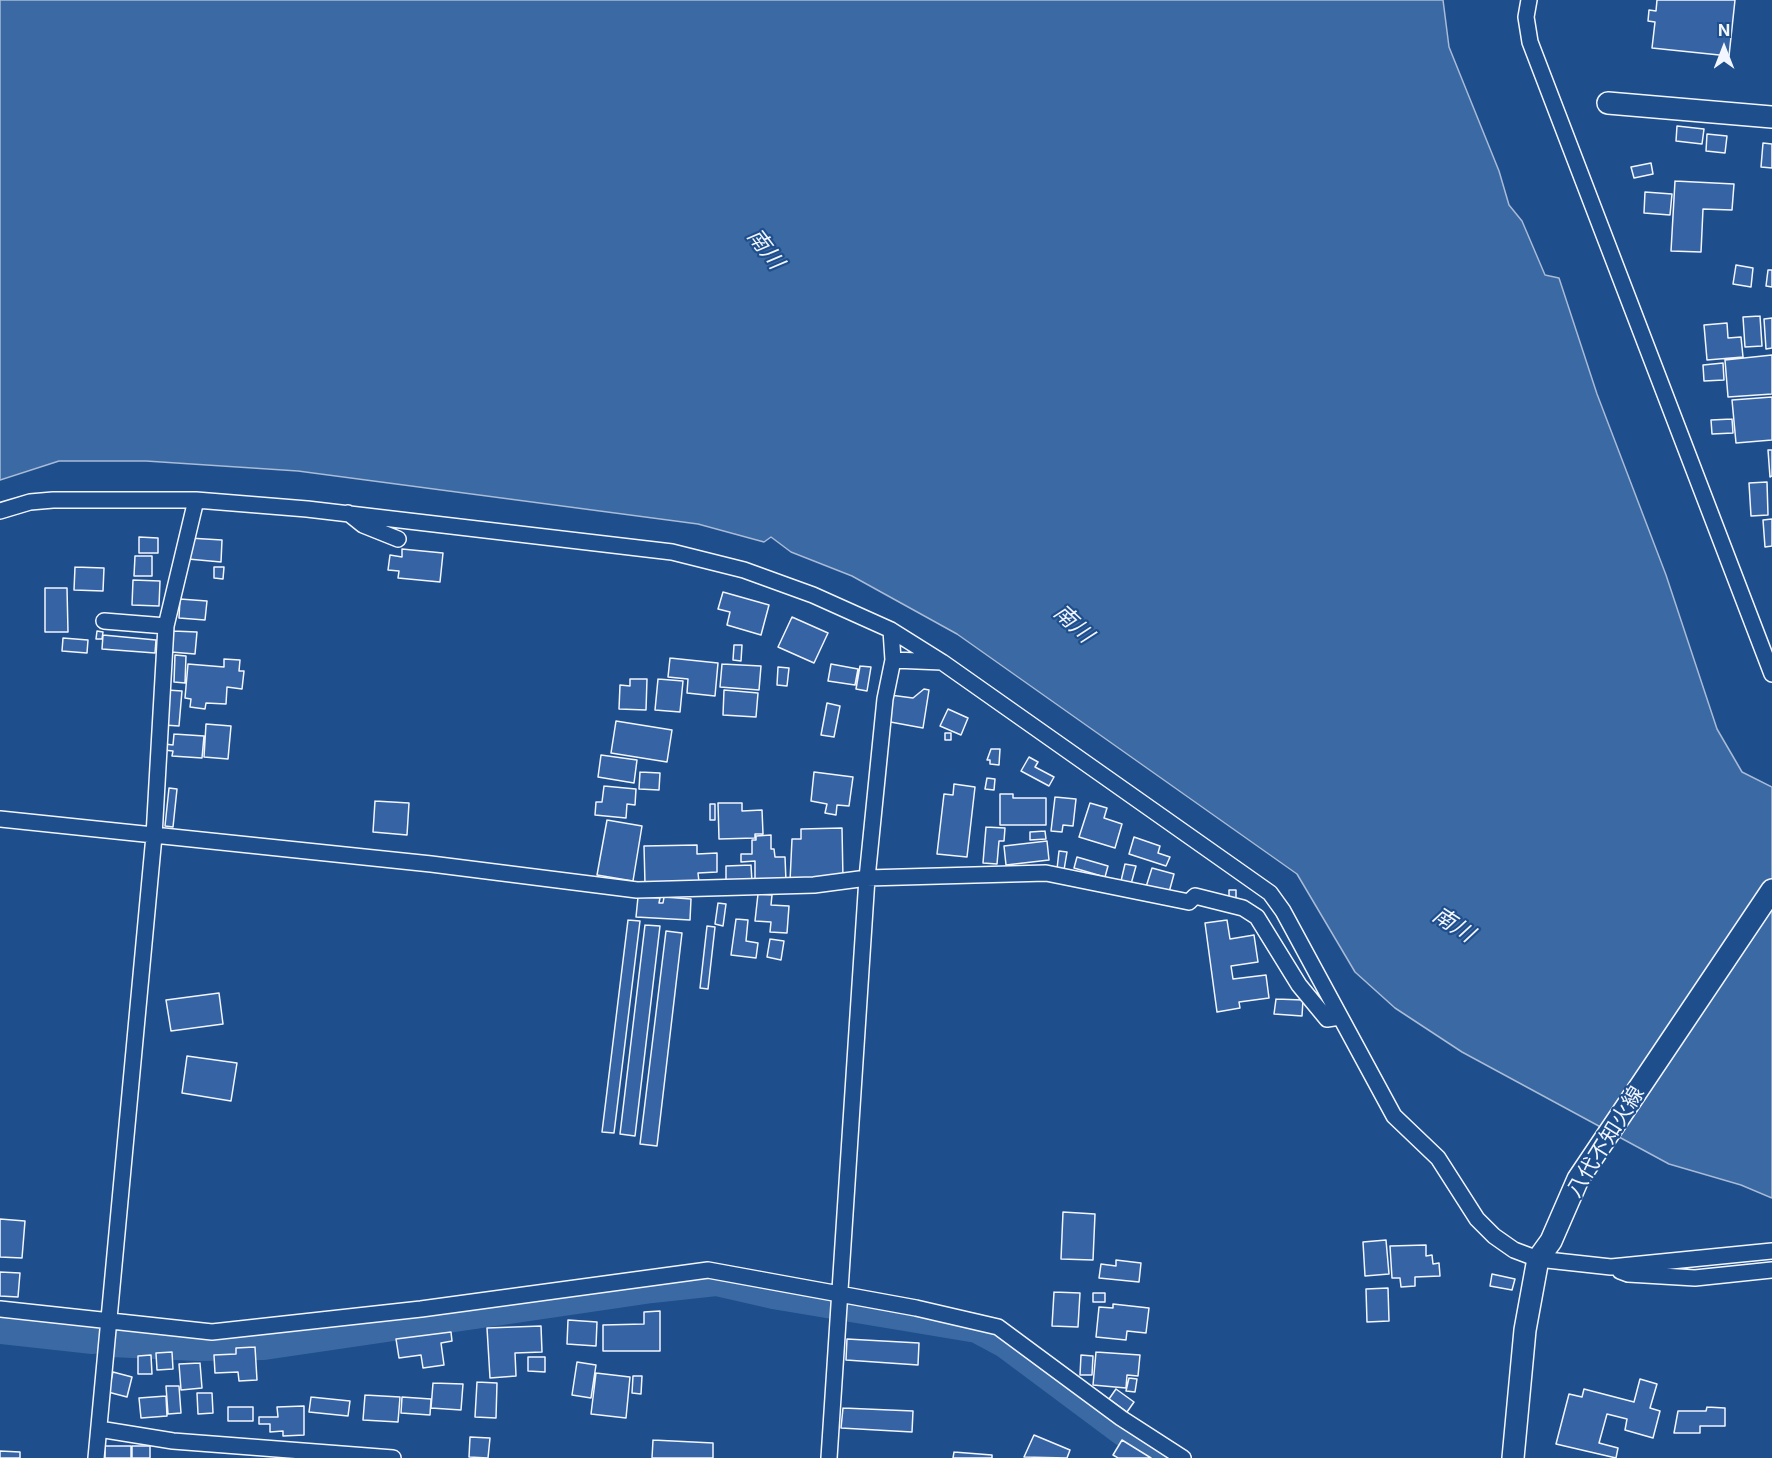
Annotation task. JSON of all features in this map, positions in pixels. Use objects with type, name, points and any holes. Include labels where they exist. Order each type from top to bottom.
[{"type":"main road","points":[[1608,103],[1772,117]]},
{"type":"main road","name":"八代不知火線","points":[[1513,1458],[1525,1330],[1538,1259],[1551,1241],[1578,1179],[1772,890]]},
{"type":"street","points":[[1529,0],[1527,17],[1530,42],[1772,674]]},
{"type":"street","points":[[0,511],[30,502],[52,500],[196,501],[348,513],[672,552],[705,559],[813,595],[891,630],[942,662],[1270,893],[1283,910],[1394,1116],[1420,1138],[1438,1158],[1477,1219],[1494,1236],[1514,1250],[1538,1259],[1611,1267],[1772,1251]]},
{"type":"street","points":[[96,1458],[154,836],[166,626],[196,501]]},
{"type":"street","points":[[348,513],[363,525],[398,539]]},
{"type":"street","points":[[104,621],[166,626]]},
{"type":"street","points":[[829,1458],[845,1181],[867,878],[885,699],[893,660],[891,630]]},
{"type":"street","points":[[893,660],[942,662]]},
{"type":"street","points":[[0,819],[430,864],[638,890],[814,885],[867,878],[1046,873],[1189,902],[1195,896],[1243,908],[1257,917],[1299,985],[1327,1019],[1340,1017]]},
{"type":"street","points":[[1611,1267],[1628,1274],[1695,1278],[1772,1270]]},
{"type":"street","points":[[0,1309],[212,1332],[421,1309],[708,1270],[839,1303],[976,1320],[999,1328],[1121,1418],[1183,1458]]},
{"type":"street","points":[[99,1430],[173,1441],[393,1458]]},
{"type":"water","name":"南川","points":[[0,0],[1443,0],[1449,47],[1499,171],[1509,205],[1522,221],[1545,275],[1559,278],[1597,394],[1666,575],[1717,729],[1742,772],[1772,787],[1772,1198],[1741,1185],[1669,1164],[1462,1052],[1395,1008],[1355,972],[1297,874],[957,634],[852,576],[791,552],[771,537],[764,542],[698,524],[298,471],[146,461],[59,461],[0,480]]},
{"type":"building","points":[[1657,0],[1735,0],[1729,56],[1652,48],[1655,22],[1648,21],[1649,10],[1656,11]]},
{"type":"building","points":[[1677,126],[1704,129],[1702,144],[1676,141]]},
{"type":"building","points":[[1707,134],[1727,136],[1725,153],[1706,151]]},
{"type":"building","points":[[1763,143],[1772,144],[1772,168],[1761,167]]},
{"type":"building","points":[[1651,163],[1653,174],[1634,178],[1631,167]]},
{"type":"building","points":[[1675,181],[1734,184],[1732,210],[1703,209],[1701,252],[1671,251]]},
{"type":"building","points":[[1645,192],[1672,194],[1670,215],[1644,213]]},
{"type":"building","points":[[1736,265],[1753,268],[1751,287],[1733,284]]},
{"type":"building","points":[[1768,270],[1772,270],[1772,287],[1766,286]]},
{"type":"building","points":[[1760,316],[1762,346],[1745,347],[1743,317]]},
{"type":"building","points":[[1772,318],[1772,348],[1766,349],[1764,319]]},
{"type":"building","points":[[1727,323],[1728,338],[1741,337],[1743,357],[1707,360],[1704,325]]},
{"type":"building","points":[[1772,355],[1772,394],[1728,397],[1725,360]]},
{"type":"building","points":[[1723,363],[1724,380],[1704,381],[1703,365]]},
{"type":"building","points":[[1772,397],[1772,440],[1736,443],[1732,400]]},
{"type":"building","points":[[1732,419],[1733,433],[1712,434],[1711,420]]},
{"type":"building","points":[[1768,450],[1772,450],[1772,476],[1770,477]]},
{"type":"building","points":[[1767,482],[1768,515],[1751,516],[1749,483]]},
{"type":"building","points":[[1772,519],[1772,546],[1765,547],[1763,520]]},
{"type":"building","points":[[139,537],[158,538],[158,553],[139,553]]},
{"type":"building","points":[[189,538],[222,540],[221,562],[188,559]]},
{"type":"building","points":[[402,549],[443,553],[440,582],[398,578],[399,571],[388,570],[390,555],[402,557]]},
{"type":"building","points":[[135,556],[152,556],[152,576],[134,576]]},
{"type":"building","points":[[75,567],[104,568],[103,591],[74,590]]},
{"type":"building","points":[[214,567],[224,567],[223,579],[214,578]]},
{"type":"building","points":[[133,580],[160,581],[159,606],[132,605]]},
{"type":"building","points":[[45,588],[67,588],[68,632],[45,632]]},
{"type":"building","points":[[723,592],[769,605],[761,635],[727,625],[730,612],[718,609]]},
{"type":"building","points":[[180,599],[207,601],[205,620],[179,618]]},
{"type":"building","points":[[792,617],[828,633],[814,663],[778,647]]},
{"type":"building","points":[[97,631],[103,632],[102,639],[96,639]]},
{"type":"building","points":[[173,631],[197,632],[195,654],[171,652]]},
{"type":"building","points":[[103,635],[156,640],[155,653],[102,649]]},
{"type":"building","points":[[63,638],[88,640],[87,653],[62,651]]},
{"type":"building","points":[[734,645],[742,645],[741,661],[733,660]]},
{"type":"building","points":[[175,655],[186,656],[185,683],[174,682]]},
{"type":"building","points":[[670,658],[718,663],[715,696],[687,693],[688,679],[668,677]]},
{"type":"building","points":[[224,659],[240,660],[239,671],[244,671],[242,689],[227,687],[226,704],[206,703],[205,709],[190,707],[191,699],[185,698],[188,664],[224,667]]},
{"type":"building","points":[[722,664],[761,666],[759,690],[720,687]]},
{"type":"building","points":[[831,664],[858,669],[855,685],[828,681]]},
{"type":"building","points":[[860,666],[871,667],[867,691],[856,689]]},
{"type":"building","points":[[778,667],[789,668],[787,686],[777,685]]},
{"type":"building","points":[[630,679],[647,679],[646,710],[619,709],[620,685],[630,686]]},
{"type":"building","points":[[658,679],[683,681],[680,712],[655,710]]},
{"type":"building","points":[[924,689],[929,690],[923,728],[885,721],[890,695],[913,698]]},
{"type":"building","points":[[167,690],[182,691],[179,726],[164,725]]},
{"type":"building","points":[[724,690],[758,693],[756,717],[723,715]]},
{"type":"building","points":[[827,703],[840,706],[834,737],[821,735]]},
{"type":"building","points":[[948,709],[968,718],[961,735],[940,726]]},
{"type":"building","points":[[616,721],[672,730],[667,762],[611,753]]},
{"type":"building","points":[[206,724],[231,726],[228,759],[204,757]]},
{"type":"building","points":[[945,733],[951,733],[951,740],[945,740]]},
{"type":"building","points":[[174,734],[204,736],[202,758],[172,756],[173,751],[164,750],[165,744],[173,745]]},
{"type":"building","points":[[991,749],[1000,749],[999,765],[990,764],[990,760],[987,760]]},
{"type":"building","points":[[601,755],[637,760],[634,783],[598,777]]},
{"type":"building","points":[[1029,757],[1038,762],[1035,767],[1054,777],[1049,786],[1021,771]]},
{"type":"building","points":[[640,772],[660,773],[659,790],[639,789]]},
{"type":"building","points":[[814,772],[853,777],[849,806],[837,805],[836,815],[825,813],[827,804],[811,801]]},
{"type":"building","points":[[987,778],[995,779],[994,790],[985,789]]},
{"type":"building","points":[[954,784],[975,787],[967,857],[937,854],[944,794],[953,795]]},
{"type":"building","points":[[604,786],[636,789],[635,805],[627,804],[626,818],[595,815],[596,802],[602,802]]},
{"type":"building","points":[[169,788],[177,789],[173,827],[165,826]]},
{"type":"building","points":[[1000,794],[1013,794],[1013,798],[1046,798],[1046,825],[1000,825]]},
{"type":"building","points":[[1055,797],[1076,799],[1073,826],[1063,825],[1062,832],[1051,831]]},
{"type":"building","points":[[375,801],[409,803],[407,835],[373,832]]},
{"type":"building","points":[[718,803],[742,803],[742,811],[762,810],[763,834],[755,834],[755,838],[719,839]]},
{"type":"building","points":[[1090,803],[1107,808],[1104,818],[1122,824],[1115,848],[1079,837]]},
{"type":"building","points":[[710,804],[715,804],[715,820],[710,820]]},
{"type":"building","points":[[607,820],[642,826],[633,881],[597,875]]},
{"type":"building","points":[[986,827],[1005,828],[1004,841],[999,841],[997,864],[983,863]]},
{"type":"building","points":[[842,828],[843,880],[790,881],[792,839],[801,839],[801,829]]},
{"type":"building","points":[[1045,831],[1046,839],[1030,840],[1030,832]]},
{"type":"building","points":[[771,835],[771,849],[774,849],[775,857],[785,857],[786,881],[755,882],[755,861],[741,862],[741,854],[752,854],[752,840],[756,840],[756,836]]},
{"type":"building","points":[[1134,837],[1160,846],[1158,853],[1170,857],[1166,866],[1129,854]]},
{"type":"building","points":[[1047,841],[1049,860],[1006,865],[1004,846]]},
{"type":"building","points":[[697,845],[697,854],[717,853],[717,872],[698,873],[699,882],[645,884],[644,846]]},
{"type":"building","points":[[1059,851],[1067,852],[1064,870],[1057,869]]},
{"type":"building","points":[[1077,857],[1108,866],[1105,877],[1074,868]]},
{"type":"building","points":[[1125,864],[1136,866],[1131,884],[1121,881]]},
{"type":"building","points":[[751,865],[752,882],[726,883],[726,866]]},
{"type":"building","points":[[1152,868],[1174,874],[1168,896],[1145,890]]},
{"type":"building","points":[[1229,890],[1236,890],[1236,898],[1229,898]]},
{"type":"building","points":[[758,894],[772,895],[771,905],[789,906],[787,933],[770,932],[771,922],[755,921]]},
{"type":"building","points":[[638,897],[660,898],[659,903],[663,903],[664,897],[691,899],[690,920],[636,917]]},
{"type":"building","points":[[718,903],[726,904],[723,926],[715,924]]},
{"type":"building","points":[[736,919],[748,920],[746,941],[758,943],[756,958],[731,955]]},
{"type":"building","points":[[628,920],[640,921],[614,1133],[602,1132]]},
{"type":"building","points":[[1227,920],[1230,939],[1254,935],[1258,962],[1231,966],[1233,979],[1266,975],[1269,998],[1239,1002],[1240,1008],[1217,1012],[1205,923]]},
{"type":"building","points":[[645,925],[660,926],[635,1136],[620,1134]]},
{"type":"building","points":[[707,926],[715,927],[708,989],[700,988]]},
{"type":"building","points":[[666,931],[682,933],[657,1146],[640,1144]]},
{"type":"building","points":[[770,939],[784,941],[781,960],[767,957]]},
{"type":"building","points":[[219,993],[223,1024],[171,1031],[166,1000]]},
{"type":"building","points":[[1276,999],[1303,1000],[1302,1016],[1274,1014]]},
{"type":"building","points":[[187,1056],[237,1063],[231,1101],[182,1093]]},
{"type":"building","points":[[1063,1212],[1095,1214],[1093,1260],[1061,1259]]},
{"type":"building","points":[[0,1219],[25,1221],[22,1258],[0,1257]]},
{"type":"building","points":[[1386,1240],[1389,1274],[1365,1276],[1363,1242]]},
{"type":"building","points":[[1426,1245],[1426,1256],[1432,1255],[1433,1264],[1439,1263],[1440,1276],[1415,1277],[1415,1286],[1401,1287],[1400,1278],[1392,1278],[1390,1246]]},
{"type":"building","points":[[1116,1260],[1141,1263],[1139,1282],[1099,1278],[1101,1264],[1116,1266]]},
{"type":"building","points":[[0,1272],[20,1273],[18,1297],[0,1296]]},
{"type":"building","points":[[1492,1274],[1515,1279],[1512,1290],[1490,1286]]},
{"type":"building","points":[[1388,1288],[1389,1321],[1367,1322],[1366,1289]]},
{"type":"building","points":[[1054,1292],[1080,1293],[1078,1327],[1052,1326]]},
{"type":"building","points":[[1093,1293],[1105,1293],[1105,1302],[1093,1302]]},
{"type":"building","points":[[1113,1304],[1149,1308],[1146,1333],[1127,1331],[1126,1340],[1096,1337],[1099,1307],[1113,1308]]},
{"type":"building","points":[[660,1311],[660,1351],[603,1351],[603,1325],[644,1324],[644,1312]]},
{"type":"building","points":[[568,1320],[597,1322],[596,1346],[567,1344]]},
{"type":"building","points":[[541,1326],[542,1352],[515,1353],[516,1376],[490,1378],[487,1328]]},
{"type":"building","points":[[451,1332],[452,1341],[441,1343],[444,1365],[423,1368],[421,1355],[399,1358],[396,1339]]},
{"type":"building","points":[[847,1339],[919,1343],[918,1365],[846,1360]]},
{"type":"building","points":[[255,1347],[257,1380],[239,1381],[238,1372],[215,1373],[214,1355],[236,1354],[236,1348]]},
{"type":"building","points":[[172,1352],[173,1369],[157,1370],[156,1353]]},
{"type":"building","points":[[1096,1352],[1140,1355],[1138,1376],[1127,1375],[1126,1388],[1093,1385]]},
{"type":"building","points":[[151,1355],[152,1374],[138,1374],[138,1356]]},
{"type":"building","points":[[1081,1355],[1093,1356],[1092,1375],[1080,1375]]},
{"type":"building","points":[[528,1357],[545,1357],[545,1372],[528,1371]]},
{"type":"building","points":[[577,1362],[596,1365],[591,1398],[572,1395]]},
{"type":"building","points":[[200,1363],[202,1388],[181,1390],[179,1364]]},
{"type":"building","points":[[113,1372],[132,1377],[127,1397],[108,1392]]},
{"type":"building","points":[[596,1373],[630,1377],[626,1418],[591,1414]]},
{"type":"building","points":[[633,1376],[642,1376],[641,1394],[632,1393]]},
{"type":"building","points":[[1129,1378],[1137,1379],[1135,1392],[1126,1391]]},
{"type":"building","points":[[1640,1379],[1657,1384],[1650,1408],[1660,1411],[1653,1438],[1625,1430],[1627,1419],[1607,1414],[1599,1443],[1618,1448],[1616,1458],[1556,1444],[1569,1394],[1582,1397],[1584,1389],[1634,1402]]},
{"type":"building","points":[[477,1382],[497,1383],[496,1418],[475,1417]]},
{"type":"building","points":[[433,1383],[463,1384],[461,1410],[431,1408]]},
{"type":"building","points":[[166,1386],[179,1386],[181,1413],[168,1414]]},
{"type":"building","points":[[1116,1389],[1134,1402],[1127,1412],[1109,1399]]},
{"type":"building","points":[[197,1393],[212,1393],[213,1413],[198,1414]]},
{"type":"building","points":[[365,1395],[400,1397],[398,1422],[363,1420]]},
{"type":"building","points":[[166,1396],[167,1416],[141,1418],[139,1398]]},
{"type":"building","points":[[311,1397],[350,1401],[348,1416],[309,1412]]},
{"type":"building","points":[[402,1397],[431,1399],[430,1415],[401,1413]]},
{"type":"building","points":[[304,1406],[304,1435],[283,1436],[283,1431],[270,1432],[270,1424],[259,1424],[259,1417],[278,1417],[277,1407]]},
{"type":"building","points":[[228,1407],[253,1407],[253,1421],[228,1421]]},
{"type":"building","points":[[1707,1407],[1725,1408],[1725,1426],[1700,1426],[1700,1433],[1674,1433],[1678,1411],[1706,1411]]},
{"type":"building","points":[[843,1408],[913,1411],[912,1432],[841,1428]]},
{"type":"building","points":[[1034,1435],[1070,1450],[1067,1458],[1024,1457]]},
{"type":"building","points":[[470,1437],[490,1438],[488,1458],[469,1457]]},
{"type":"building","points":[[653,1440],[713,1443],[713,1458],[652,1458]]},
{"type":"building","points":[[1122,1440],[1151,1458],[1118,1458],[1113,1455]]},
{"type":"building","points":[[105,1446],[131,1446],[131,1458],[105,1458]]},
{"type":"building","points":[[132,1446],[150,1446],[150,1458],[132,1458]]},
{"type":"building","points":[[0,1451],[20,1452],[20,1458],[0,1458]]},
{"type":"building","points":[[954,1452],[992,1455],[992,1458],[953,1458]]},
{"type":"waterway","points":[[111,1342],[198,1346],[264,1345],[652,1288],[716,1281],[773,1294],[977,1328],[1005,1343],[1123,1431],[1172,1458]]},
{"type":"waterway","points":[[0,1329],[93,1339]]}]
